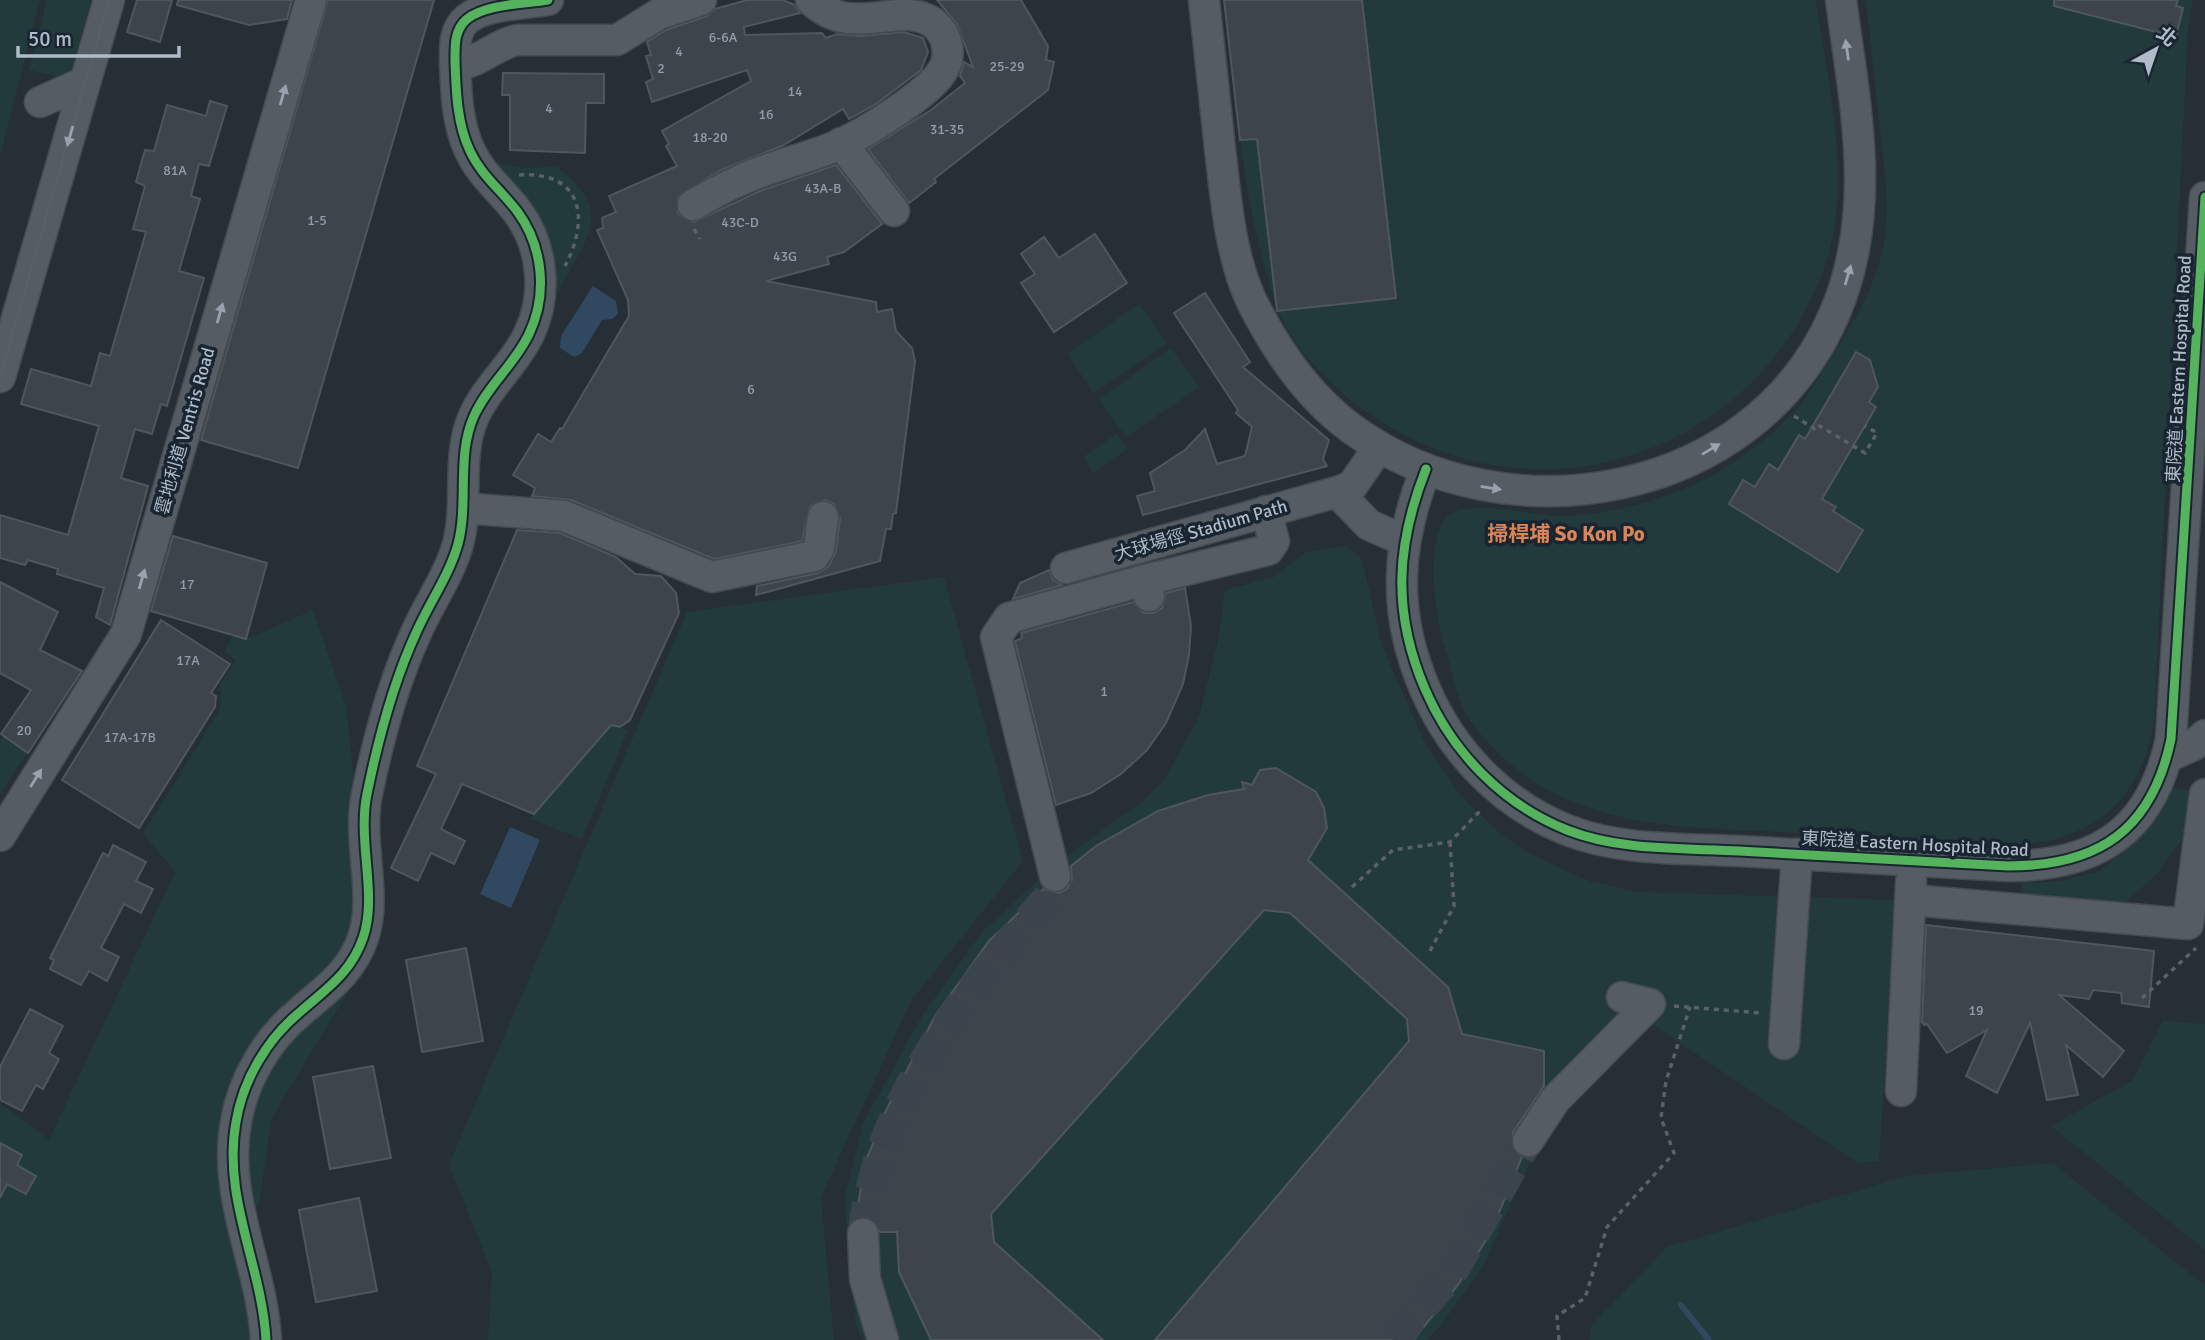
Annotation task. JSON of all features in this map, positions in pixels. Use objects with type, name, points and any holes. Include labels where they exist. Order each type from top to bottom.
[{"type":"street","points":[[0,377],[11,294],[85,82],[109,0]]},
{"type":"street","name":"雲地利道 Ventris Road","points":[[0,836],[126,634],[311,0]]},
{"type":"street","points":[[266,1340],[234,1183],[232,1153],[239,1105],[249,1079],[266,1049],[299,1012],[343,975],[364,934],[368,914],[363,851],[367,793],[395,687],[416,632],[452,560],[463,508],[465,452],[474,415],[530,332],[538,306],[541,282],[538,259],[526,226],[482,173],[470,153],[460,121],[456,37],[469,18],[485,11],[548,0]]},
{"type":"street","points":[[456,65],[470,64],[502,43],[517,40],[617,40],[659,14],[701,0]]},
{"type":"street","points":[[693,205],[741,180],[841,144],[889,116],[942,73],[948,49],[945,37],[929,19],[904,15],[839,18],[820,9],[811,0]]},
{"type":"street","points":[[1204,0],[1226,203],[1250,297],[1292,370],[1340,419],[1379,447],[1426,469],[1479,486],[1534,492],[1578,491],[1630,482],[1704,453],[1746,425],[1787,386],[1821,341],[1850,269],[1860,215],[1860,141],[1841,0]]},
{"type":"street","points":[[40,102],[85,82]]},
{"type":"street","points":[[841,144],[894,211]]},
{"type":"street","name":"東院道 Eastern Hospital Road","points":[[1426,469],[1403,540],[1402,612],[1419,674],[1433,708],[1463,756],[1502,791],[1544,818],[1581,835],[1661,847],[2037,866],[2079,858],[2106,843],[2132,822],[2156,788],[2167,757],[2173,720],[2205,197]]},
{"type":"street","name":"大球場徑 Stadium Path","points":[[1066,568],[1337,492],[1352,486],[1379,447]]},
{"type":"street","points":[[1337,492],[1369,525],[1403,540]]},
{"type":"street","points":[[463,508],[564,516],[693,563],[721,576],[814,556],[819,548],[823,517]]},
{"type":"street","points":[[1055,876],[996,637],[1009,618],[1147,588],[1268,550],[1274,541],[1266,511]]},
{"type":"street","points":[[2167,757],[2194,745],[2205,735]]},
{"type":"street","points":[[1912,900],[2188,924],[2205,794]]},
{"type":"street","points":[[1786,1030],[1797,854]]},
{"type":"street","points":[[1901,1091],[1912,861]]},
{"type":"street","points":[[1528,1141],[1556,1100],[1636,1001]]},
{"type":"street","points":[[863,1234],[865,1279],[883,1340]]},
{"type":"path","points":[[514,175],[535,174],[554,179],[568,188],[579,207],[579,233],[566,264],[558,274]]},
{"type":"path","points":[[1787,411],[1815,429],[1818,425],[1865,453],[1877,433],[1865,426]]},
{"type":"path","points":[[1352,887],[1393,850],[1450,842],[1486,805]]},
{"type":"path","points":[[1430,951],[1454,906],[1450,842]]},
{"type":"path","points":[[2142,998],[2205,939]]},
{"type":"path","points":[[1636,1001],[1690,1007],[1786,1030]]},
{"type":"path","points":[[1559,1340],[1557,1316],[1586,1298],[1607,1227],[1674,1153],[1661,1118],[1666,1081],[1690,1007]]},
{"type":"green space","points":[[0,0],[40,0],[0,157]]},
{"type":"green space","points":[[47,0],[91,0],[69,79],[29,70]]},
{"type":"green space","points":[[1225,0],[1816,0],[1836,137],[1837,207],[1832,241],[1822,274],[1789,337],[1744,389],[1691,429],[1631,456],[1567,468],[1500,466],[1434,449],[1371,415],[1345,395],[1308,358],[1288,330],[1275,304],[1244,168]]},
{"type":"green space","points":[[1866,0],[2193,0],[2188,29],[2154,721],[2139,772],[2111,810],[2071,834],[2046,841],[2019,845],[1709,828],[1635,820],[1599,811],[1532,781],[1486,740],[1462,706],[1441,631],[1435,598],[1436,544],[1446,518],[1455,512],[1484,508],[1564,516],[1629,507],[1660,498],[1717,472],[1744,455],[1770,435],[1811,391],[1865,299],[1884,242],[1886,185]]},
{"type":"green space","points":[[490,159],[515,167],[557,167],[575,183],[586,198],[591,212],[591,226],[559,291]]},
{"type":"green space","points":[[1139,304],[1167,343],[1094,393],[1067,354]]},
{"type":"green space","points":[[1171,348],[1199,387],[1126,437],[1099,399]]},
{"type":"green space","points":[[1117,434],[1127,449],[1094,473],[1083,457]]},
{"type":"green space","points":[[1347,546],[1362,559],[1382,646],[1426,745],[1461,796],[1497,831],[1528,853],[1589,881],[1638,892],[1896,900],[1879,1161],[1858,1163],[1646,1020],[1552,1114],[1483,1266],[1442,1324],[1427,1340],[864,1340],[857,1328],[848,1262],[845,1196],[863,1123],[922,1016],[982,932],[1054,865],[1143,801],[1164,780],[1199,717],[1219,636],[1225,590],[1274,577],[1306,552]]},
{"type":"green space","points":[[944,577],[1023,861],[911,1001],[821,1197],[834,1340],[488,1340],[492,1272],[449,1164],[687,612]]},
{"type":"green space","points":[[313,610],[346,706],[373,951],[272,1117],[259,1203],[247,1232],[252,1340],[0,1340],[0,1103],[49,1140],[175,872],[143,833],[219,711],[221,692],[217,690],[236,660],[224,652],[233,636],[246,639]]},
{"type":"green space","points":[[612,725],[628,730],[582,839],[530,819]]},
{"type":"green space","points":[[3,736],[27,753],[0,795],[0,742]]},
{"type":"green space","points":[[2171,787],[2195,792],[2183,838],[2157,874],[2119,908],[2021,896],[2022,883],[2060,881],[2098,872],[2135,841],[2162,811]]},
{"type":"green space","points":[[2163,1021],[2205,1024],[2205,1250],[2051,1126],[2133,1080]]},
{"type":"green space","points":[[2053,1163],[2205,1286],[2205,1340],[1589,1340],[1591,1326],[1667,1247],[1907,1176]]},
{"type":"water","points":[[593,286],[616,301],[618,314],[612,319],[602,320],[582,353],[574,357],[560,348],[561,336]]},
{"type":"water","points":[[510,827],[540,840],[511,908],[480,894]]},
{"type":"building","points":[[137,0],[172,0],[160,42],[127,32]]},
{"type":"building","points":[[178,0],[292,0],[287,19],[249,25],[177,5]]},
{"type":"building","points":[[328,0],[434,0],[298,468],[201,440]]},
{"type":"building","points":[[747,0],[783,0],[795,5],[800,13],[744,27],[745,35],[822,33],[826,38],[837,34],[860,36],[904,32],[923,38],[928,52],[921,70],[876,104],[849,119],[843,109],[782,146],[721,170],[678,197],[678,214],[694,222],[760,191],[836,165],[882,224],[844,252],[827,257],[829,264],[766,281],[876,302],[877,312],[892,309],[896,331],[912,348],[915,361],[896,513],[893,514],[891,529],[886,529],[880,561],[756,595],[757,586],[818,573],[829,566],[836,551],[840,519],[834,504],[825,500],[810,506],[802,541],[714,559],[571,500],[532,496],[535,488],[513,475],[538,434],[551,442],[560,428],[562,429],[629,316],[628,300],[597,230],[603,228],[602,218],[616,212],[609,196],[677,166],[666,146],[669,144],[662,131],[751,81],[747,70],[652,102],[646,82],[653,79],[646,56],[651,55],[647,42],[666,30],[707,16],[715,9]]},
{"type":"building","points":[[937,0],[1021,0],[1048,46],[1046,60],[1054,62],[1048,90],[934,179],[936,182],[909,203],[868,149],[931,110],[965,83],[960,76],[964,62],[973,67],[957,24]]},
{"type":"building","points":[[1224,0],[1362,0],[1396,298],[1277,311],[1257,139],[1240,140]]},
{"type":"building","points":[[2054,0],[2178,0],[2176,6],[2183,8],[2176,37],[2054,6]]},
{"type":"building","points":[[503,73],[604,74],[604,103],[586,103],[585,153],[510,150],[510,95],[502,95]]},
{"type":"building","points":[[210,101],[227,106],[209,166],[199,164],[191,196],[200,199],[179,271],[204,278],[167,406],[161,404],[152,434],[135,429],[121,478],[148,486],[110,625],[96,617],[104,588],[57,574],[58,569],[28,560],[25,565],[0,558],[0,515],[68,535],[99,426],[21,404],[31,369],[91,386],[100,353],[110,356],[146,232],[133,229],[145,186],[136,182],[145,150],[154,151],[167,105],[206,116]]},
{"type":"building","points":[[1095,234],[1127,283],[1054,332],[1021,283],[1035,274],[1021,254],[1044,237],[1059,258]]},
{"type":"building","points":[[1205,293],[1250,362],[1243,367],[1329,440],[1323,459],[1327,466],[1143,515],[1137,496],[1155,491],[1150,473],[1185,450],[1205,429],[1217,464],[1245,456],[1252,427],[1236,413],[1238,410],[1174,313]]},
{"type":"building","points":[[1856,352],[1870,360],[1878,387],[1869,402],[1876,407],[1822,499],[1836,507],[1833,511],[1863,530],[1838,572],[1729,504],[1743,480],[1755,487],[1769,464],[1778,470],[1799,435],[1805,439]]},
{"type":"building","points":[[517,530],[560,533],[616,557],[635,574],[661,576],[676,593],[679,613],[630,720],[620,727],[611,725],[534,814],[462,784],[441,829],[465,841],[454,864],[431,853],[418,881],[391,868],[436,774],[417,766]]},
{"type":"building","points":[[173,536],[267,563],[246,639],[151,611]]},
{"type":"building","points":[[1049,570],[1053,580],[1062,585],[1013,599],[1020,583]]},
{"type":"building","points":[[0,582],[58,612],[40,650],[82,671],[28,753],[1,734],[31,690],[0,673]]},
{"type":"building","points":[[1185,588],[1191,626],[1189,655],[1183,684],[1166,723],[1147,750],[1121,774],[1091,793],[1056,805],[1015,641],[1022,638],[1021,633],[1133,602],[1144,613],[1154,613],[1162,608],[1166,593]]},
{"type":"building","points":[[161,620],[230,664],[211,693],[216,696],[215,707],[139,828],[62,780]]},
{"type":"building","points":[[1276,768],[1316,792],[1324,808],[1327,828],[1308,860],[1448,987],[1462,1034],[1544,1051],[1544,1086],[1513,1132],[1512,1148],[1522,1157],[1491,1232],[1458,1285],[1413,1340],[1155,1340],[1409,1041],[1407,1019],[1290,913],[1264,910],[991,1214],[994,1242],[1103,1340],[931,1340],[899,1272],[897,1232],[880,1232],[872,1219],[856,1218],[865,1162],[882,1123],[880,1122],[935,1016],[989,941],[1043,889],[1059,893],[1067,889],[1072,880],[1071,866],[1096,846],[1158,811],[1208,795],[1244,789],[1242,782],[1252,785],[1260,770]]},
{"type":"building","points":[[113,845],[146,862],[136,881],[153,889],[141,913],[124,904],[101,948],[119,957],[107,981],[89,971],[81,985],[50,969],[54,960],[50,958],[103,853],[108,856]]},
{"type":"building","points":[[1926,925],[2154,951],[2149,1007],[2122,1003],[2121,993],[2093,990],[2089,999],[2059,995],[2124,1051],[2103,1077],[2066,1045],[2078,1095],[2047,1100],[2030,1023],[1997,1093],[1966,1076],[1987,1030],[1947,1053],[1927,1024],[1922,1022]]},
{"type":"building","points":[[466,948],[483,1041],[422,1052],[406,960]]},
{"type":"building","points":[[30,1009],[63,1026],[49,1053],[59,1059],[43,1089],[36,1085],[22,1111],[0,1100],[0,1067]]},
{"type":"building","points":[[373,1066],[391,1158],[330,1169],[313,1077]]},
{"type":"building","points":[[0,1143],[22,1155],[17,1165],[36,1176],[26,1194],[7,1184],[0,1198]]},
{"type":"building","points":[[359,1198],[377,1291],[316,1302],[299,1210]]},
{"type":"waterway","points":[[1681,1305],[1709,1340]]},
{"type":"tunnel","points":[[863,1234],[866,1208],[881,1151],[898,1109],[919,1069],[971,991],[1057,887],[1055,876]]},
{"type":"tunnel","points":[[1393,1340],[1451,1276],[1528,1141]]},
{"type":"tram line","points":[[0,377],[109,0]]},
{"type":"cycle path","points":[[266,1340],[258,1285],[234,1177],[233,1150],[239,1106],[258,1061],[267,1048],[288,1023],[345,971],[363,938],[369,904],[365,812],[381,733],[408,652],[458,544],[463,512],[465,447],[474,416],[523,345],[539,303],[540,271],[533,239],[517,211],[480,168],[466,141],[457,96],[456,39],[463,23],[484,10],[548,0]]},
{"type":"cycle path","points":[[1426,469],[1409,525],[1402,579],[1403,606],[1414,661],[1436,712],[1465,754],[1501,791],[1543,819],[1587,837],[1652,847],[2008,866],[2069,859],[2095,850],[2116,837],[2135,819],[2150,797],[2162,771],[2171,739],[2205,197]]},
{"type":"district","name":"掃桿埔 So Kon Po","points":[[1566,534]]}]
